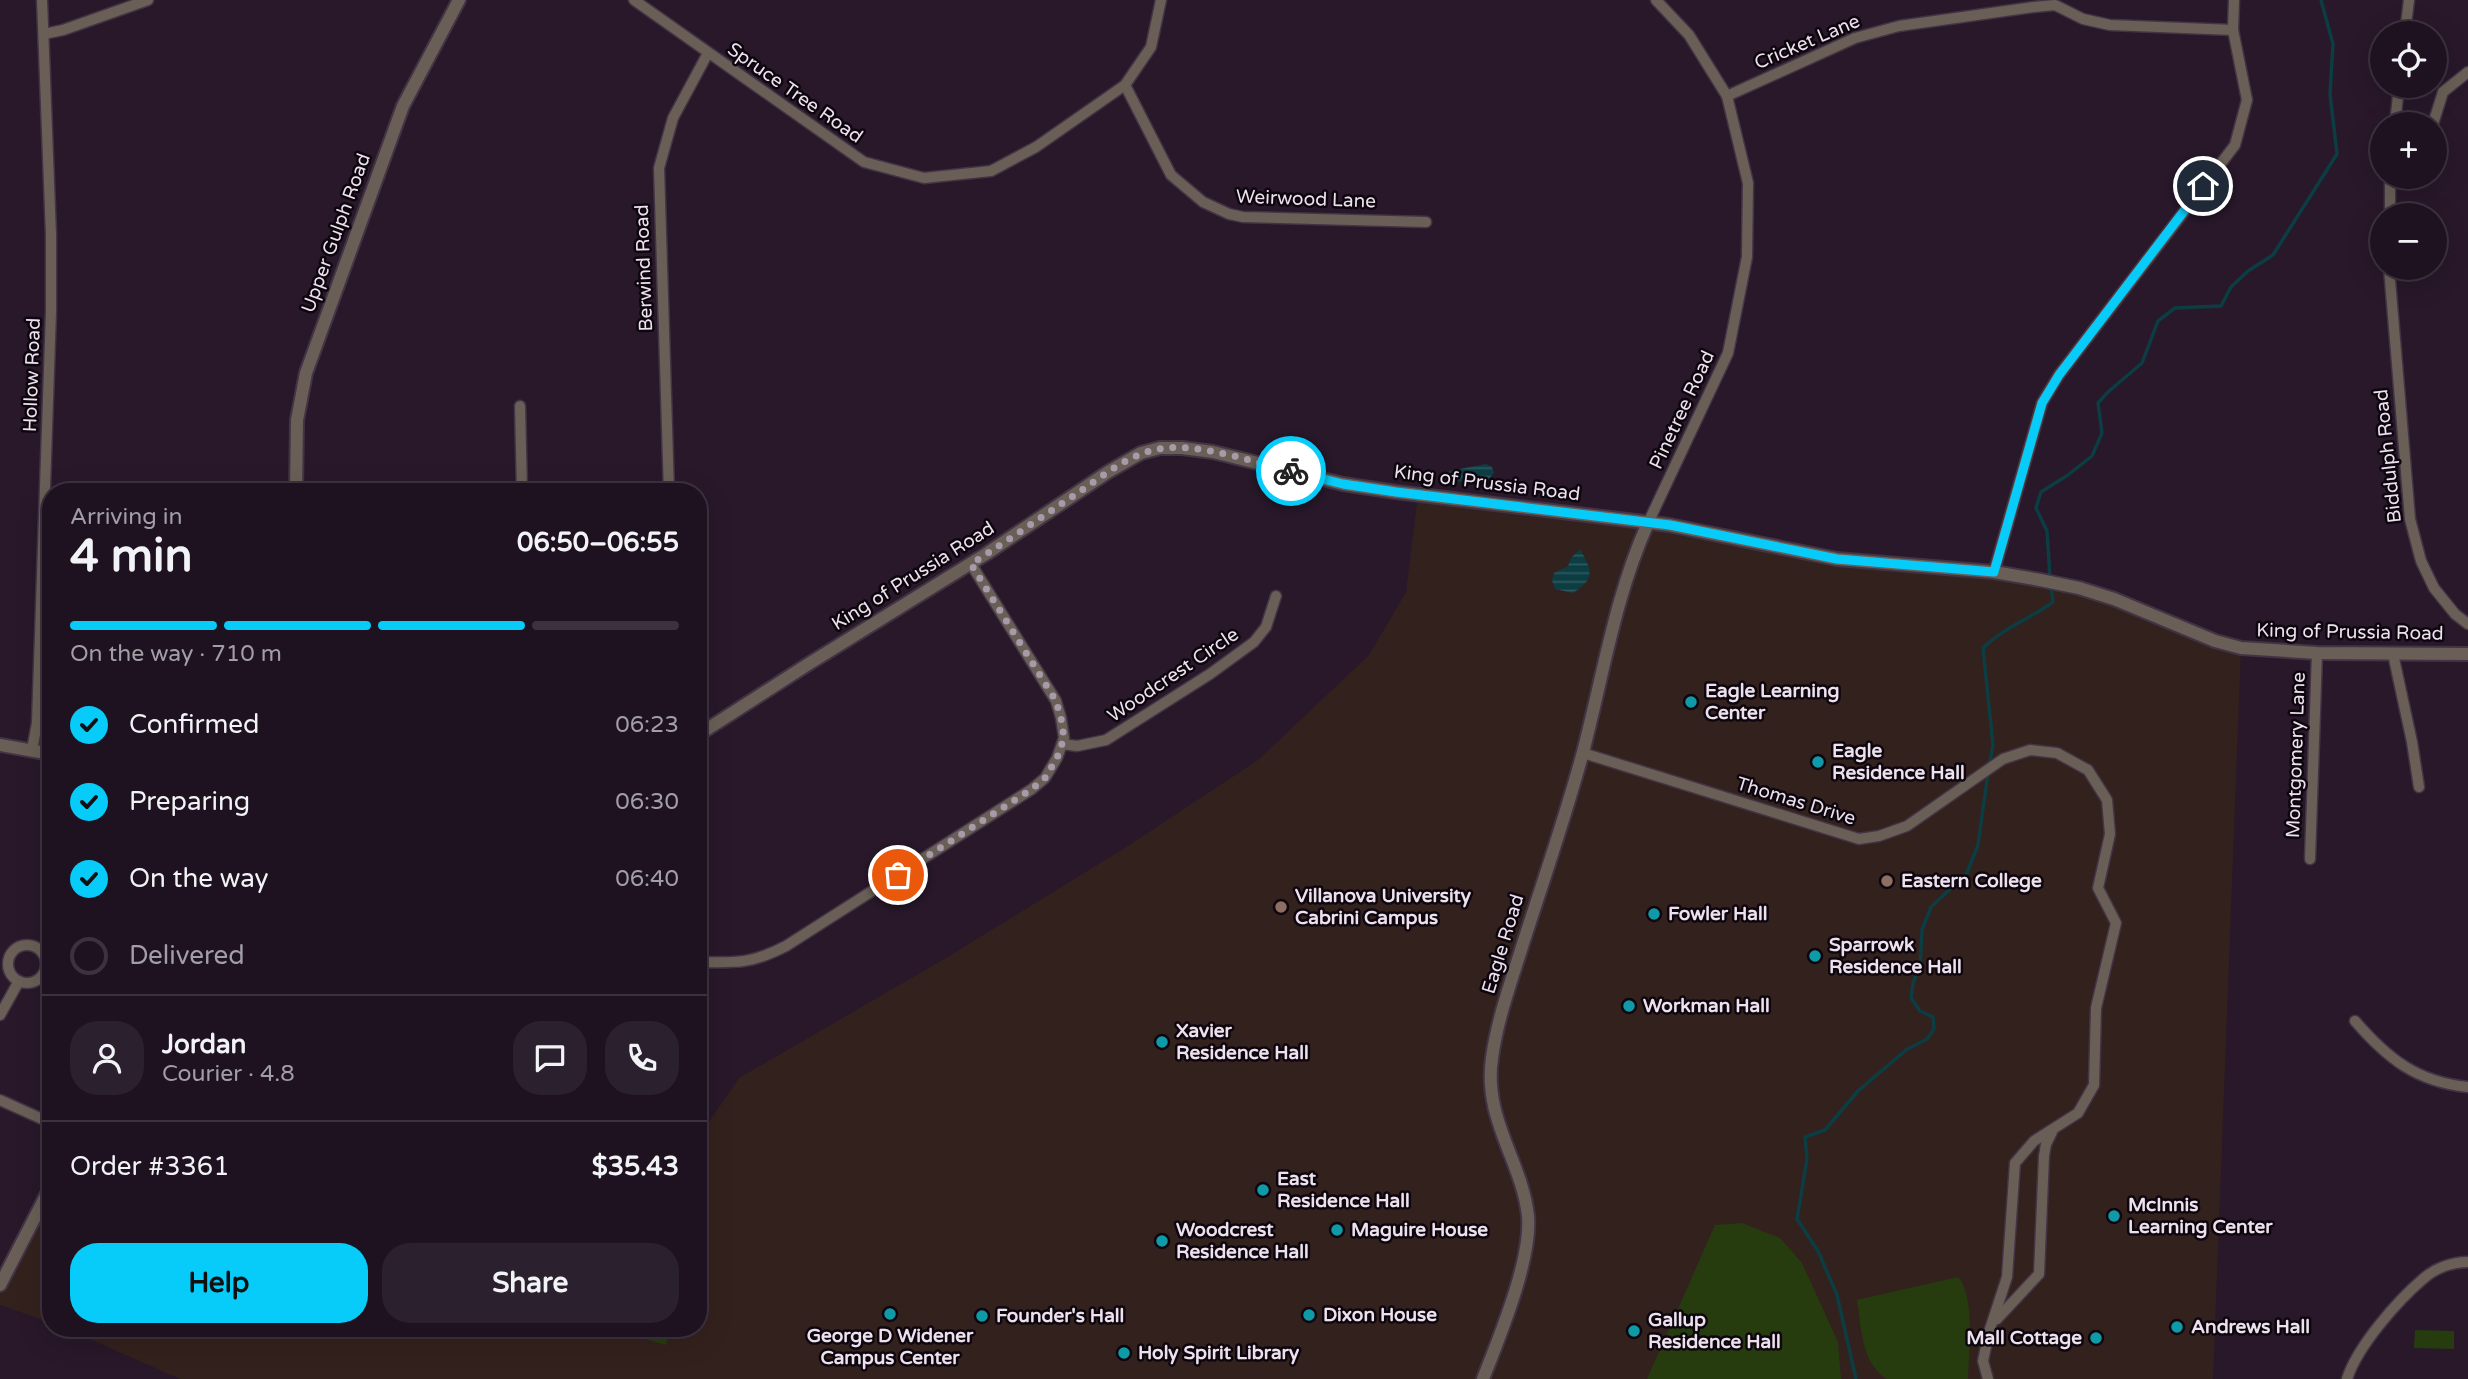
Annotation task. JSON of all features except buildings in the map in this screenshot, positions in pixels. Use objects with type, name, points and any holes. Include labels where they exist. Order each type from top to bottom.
[{"type":"street","name":"Hollow Road","points":[[42,0],[51,222],[45,483]]},
{"type":"street","points":[[44,34],[148,0]]},
{"type":"street","name":"Upper Gulph Road","points":[[296,483],[297,420],[306,373],[403,106],[459,0]]},
{"type":"street","name":"Spruce Tree Road","points":[[634,0],[864,162],[924,178],[990,171],[1036,147],[1125,85],[1152,47],[1161,0]]},
{"type":"street","name":"Pinetree Road","points":[[1648,523],[1728,353],[1747,257],[1748,183],[1727,96],[1689,35],[1656,0]]},
{"type":"street","points":[[1994,572],[2042,403],[2059,375],[2235,145],[2247,100],[2233,30],[2234,0]]},
{"type":"street","points":[[2406,21],[2409,0]]},
{"type":"street","name":"Cricket Lane","points":[[1727,96],[1855,38],[1899,26],[2034,7],[2055,5],[2084,19],[2110,24],[2233,30]]},
{"type":"street","name":"Berwind Road","points":[[669,483],[659,168],[673,118],[708,53]]},
{"type":"street","points":[[2437,112],[2443,92],[2468,72]]},
{"type":"street","name":"Weirwood Lane","points":[[1125,85],[1171,175],[1203,202],[1229,214],[1243,217],[1426,222]]},
{"type":"street","name":"Biddulph Road","points":[[2390,280],[2410,519],[2421,561],[2434,589],[2455,614],[2468,624]]},
{"type":"street","points":[[520,406],[523,483]]},
{"type":"street","name":"King of Prussia Road","points":[[707,729],[971,564],[1127,461],[1141,453],[1160,448],[1213,453],[1369,488],[1648,523],[1837,559],[1994,572],[2058,583],[2114,599],[2215,641],[2241,648],[2317,653],[2468,654]]},
{"type":"street","name":"Eagle Road","points":[[1483,1379],[1528,1243],[1528,1216],[1521,1185],[1494,1113],[1492,1060],[1503,1009],[1583,753],[1609,642],[1635,552],[1648,523]]},
{"type":"street","points":[[707,962],[733,963],[761,958],[786,946],[1032,789],[1045,778],[1057,758],[1064,738],[1056,701],[971,564]]},
{"type":"street","name":"Hollow Road","points":[[32,750],[37,723],[42,576]]},
{"type":"street","name":"Woodcrest Circle","points":[[1062,744],[1077,746],[1106,740],[1210,674],[1254,642],[1266,626],[1276,596]]},
{"type":"street","name":"Montgomery Lane","points":[[2310,859],[2317,653]]},
{"type":"street","points":[[2393,654],[2412,742],[2418,787]]},
{"type":"street","points":[[0,745],[42,752]]},
{"type":"street","name":"Thomas Drive","points":[[1583,753],[1858,839],[1879,836],[1907,826],[2003,759],[2030,750],[2057,753],[2088,770],[2107,800],[2110,834],[2098,888],[2116,923],[2096,1008],[2094,1085],[2078,1113],[2034,1141],[2014,1163],[2007,1277],[1983,1361],[1988,1379]]},
{"type":"street","points":[[0,1015],[19,981]]},
{"type":"street","points":[[2355,1021],[2393,1059],[2428,1080],[2468,1087]]},
{"type":"street","points":[[0,1100],[42,1119]]},
{"type":"street","points":[[1992,1323],[2039,1274],[2044,1156],[2052,1132]]},
{"type":"street","points":[[0,1285],[42,1203]]},
{"type":"street","points":[[2347,1379],[2356,1357],[2373,1332],[2424,1277],[2453,1262],[2468,1262]]},
{"type":"shaded area","points":[[1486,464],[1492,467],[1494,473],[1488,480],[1460,482],[1447,476],[1449,471]]},
{"type":"shaded area","points":[[1418,495],[1620,519],[1837,559],[2040,580],[2241,648],[2213,1379],[180,1379],[85,1337],[707,1337],[707,1125],[739,1078],[946,958],[1128,846],[1258,760],[1369,655],[1406,592]]},
{"type":"shaded area","points":[[1580,549],[1590,573],[1586,583],[1573,593],[1555,589],[1552,580],[1554,573],[1568,566],[1571,558]]},
{"type":"shaded area","points":[[42,1204],[42,1320],[0,1305],[0,1285]]},
{"type":"green space","points":[[1742,1223],[1780,1238],[1802,1263],[1838,1342],[1841,1379],[1647,1379],[1715,1225]]},
{"type":"green space","points":[[1958,1277],[1967,1297],[1969,1311],[1968,1379],[1886,1379],[1871,1363],[1867,1353],[1857,1300]]},
{"type":"green space","points":[[2415,1330],[2454,1331],[2454,1349],[2414,1348]]},
{"type":"green space","points":[[638,1337],[668,1337],[666,1345]]},
{"type":"waterway","points":[[2050,578],[2047,531],[2036,508],[2041,492],[2092,456],[2102,433],[2098,403],[2142,363],[2158,321],[2175,308],[2221,306],[2231,287],[2248,271],[2273,255],[2337,154],[2330,94],[2333,44],[2321,0]]},
{"type":"waterway","points":[[1989,766],[1993,745],[1983,648],[2053,602],[2051,585]]},
{"type":"waterway","points":[[1856,1379],[1837,1295],[1818,1251],[1797,1219],[1807,1159],[1805,1137],[1825,1130],[1858,1091],[1906,1050],[1927,1039],[1934,1029],[1933,1017],[1920,1011],[1911,998],[1913,983],[1920,966],[1922,930],[1931,907],[1967,873],[1978,845],[1988,773]]},
{"type":"way so far","points":[[898,875],[1032,789],[1045,778],[1057,758],[1064,738],[1056,701],[971,564],[1108,472],[1141,453],[1160,448],[1182,448],[1291,471]]},
{"type":"place","name":"Eagle Learning Center","points":[[1691,702]]},
{"type":"place","name":"Eagle Residence Hall","points":[[1818,762]]},
{"type":"place","name":"Eastern College","points":[[1887,881]]},
{"type":"place","name":"Villanova University Cabrini Campus","points":[[1281,907]]},
{"type":"place","name":"Fowler Hall","points":[[1654,914]]},
{"type":"place","name":"Sparrowk Residence Hall","points":[[1815,956]]},
{"type":"place","name":"Workman Hall","points":[[1629,1006]]},
{"type":"place","name":"Xavier Residence Hall","points":[[1162,1042]]},
{"type":"place","name":"East Residence Hall","points":[[1263,1190]]},
{"type":"place","name":"McInnis Learning Center","points":[[2114,1216]]},
{"type":"place","name":"Maguire House","points":[[1337,1230]]},
{"type":"place","name":"Woodcrest Residence Hall","points":[[1162,1241]]},
{"type":"place","name":"George D Widener Campus Center","points":[[890,1314]]},
{"type":"place","name":"Dixon House","points":[[1309,1315]]},
{"type":"place","name":"Founder's Hall","points":[[982,1316]]},
{"type":"place","name":"Andrews Hall","points":[[2177,1327]]},
{"type":"place","name":"Gallup Residence Hall","points":[[1634,1331]]},
{"type":"place","name":"Mall Cottage","points":[[2096,1338]]},
{"type":"place","name":"Holy Spirit Library","points":[[1124,1353]]},
{"type":"route","points":[[1291,471],[1343,484],[1396,492],[1670,525],[1837,559],[1994,572],[2042,403],[2059,375],[2203,186]]}]
